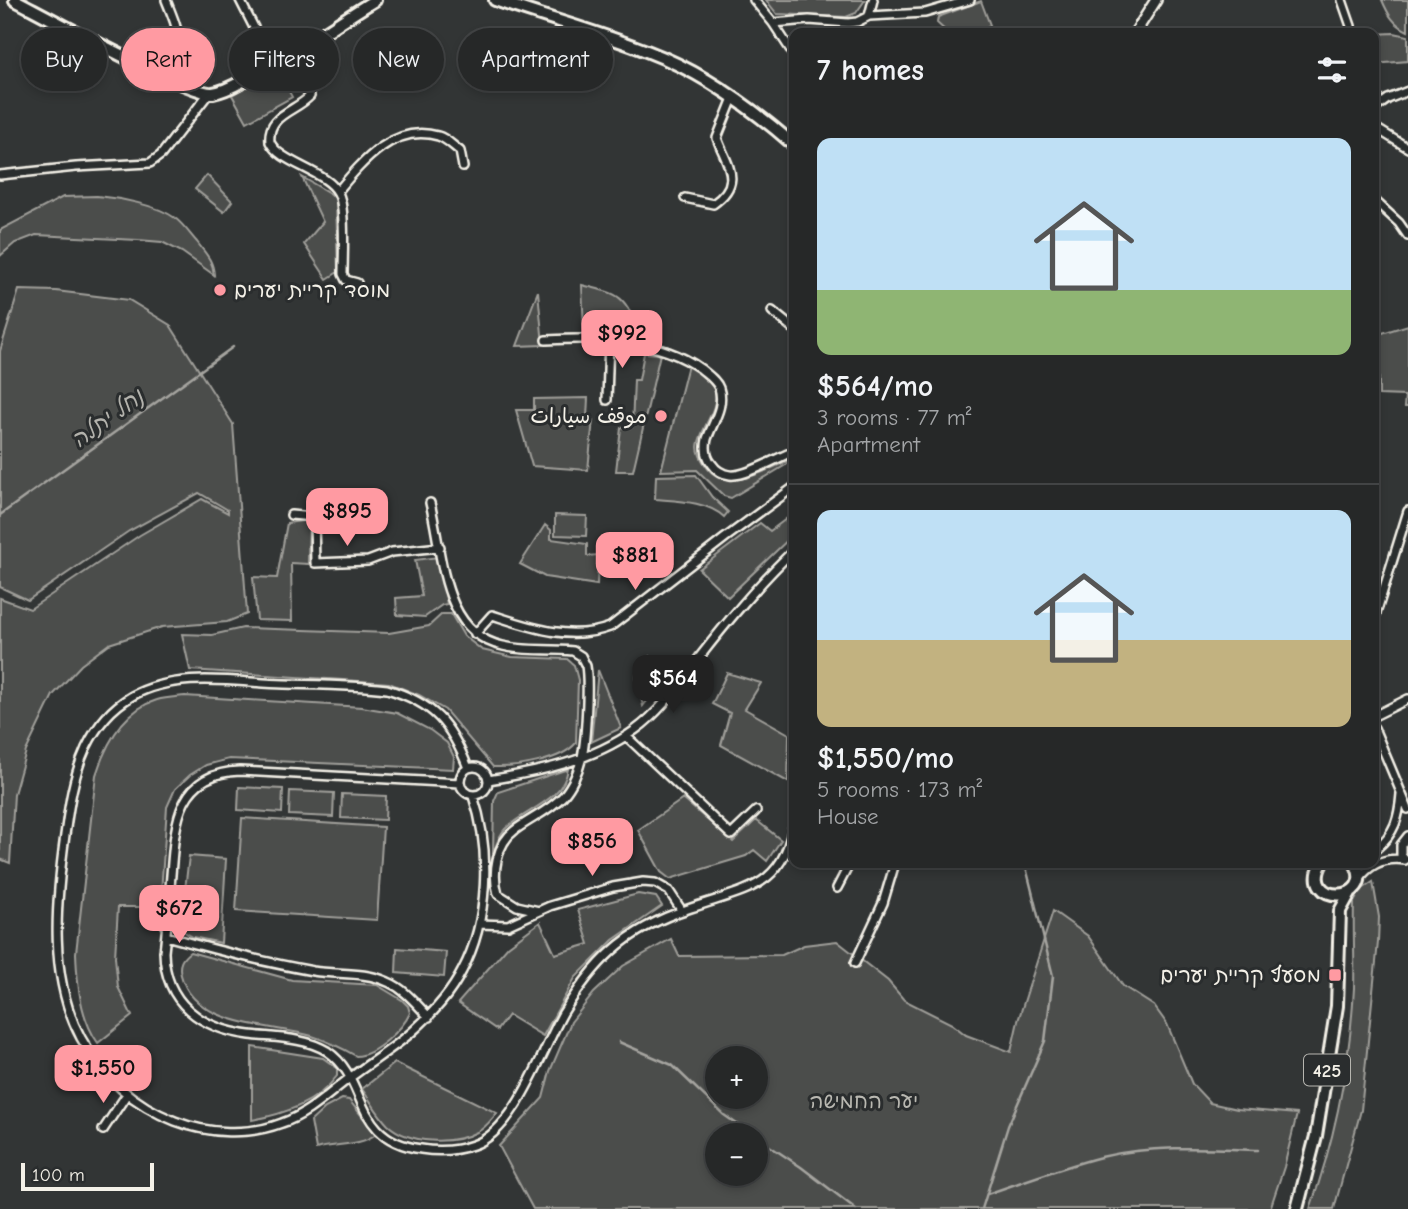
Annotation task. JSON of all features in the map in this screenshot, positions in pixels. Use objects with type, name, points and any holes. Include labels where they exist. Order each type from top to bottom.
[{"type":"main road","points":[[15,0],[121,54]]},
{"type":"main road","points":[[333,28],[375,0]]},
{"type":"main road","points":[[495,0],[651,52],[733,98],[789,141]]},
{"type":"main road","points":[[200,91],[209,93],[229,87]]},
{"type":"main road","name":"425","points":[[1319,868],[1320,885],[1331,900],[1339,929]]},
{"type":"main road","points":[[1357,868],[1358,880]]},
{"type":"main road","name":"425","points":[[1297,1209],[1314,1146],[1334,1031],[1340,978],[1340,911],[1358,880]]},
{"type":"main road","points":[[1324,890],[1334,895],[1351,891]]},
{"type":"street","points":[[166,0],[177,28]]},
{"type":"street","points":[[240,0],[254,28]]},
{"type":"street","points":[[754,0],[789,47]]},
{"type":"street","points":[[869,16],[873,0]]},
{"type":"street","points":[[773,23],[809,20],[858,22],[869,16],[926,13],[970,0]]},
{"type":"street","points":[[1138,28],[1156,0]]},
{"type":"street","points":[[1342,0],[1351,26]]},
{"type":"street","points":[[307,91],[310,96],[276,119],[271,127],[270,142],[277,152],[338,191],[341,203],[343,274],[346,279],[357,282]]},
{"type":"street","points":[[1379,105],[1408,91]]},
{"type":"street","points":[[0,175],[150,163],[161,155],[209,93]]},
{"type":"street","points":[[685,198],[713,204],[727,189],[732,174],[717,138],[733,98]]},
{"type":"street","points":[[1379,130],[1408,148]]},
{"type":"street","points":[[338,191],[378,148],[412,135],[439,136],[448,141],[460,151],[463,167]]},
{"type":"street","points":[[1379,205],[1399,223],[1408,236]]},
{"type":"street","points":[[772,311],[789,325]]},
{"type":"street","points":[[545,340],[608,340],[674,353],[693,363],[718,384],[721,405],[706,447],[709,460],[719,471],[732,476],[741,474],[789,453]]},
{"type":"street","points":[[607,400],[608,340]]},
{"type":"street","points":[[475,634],[492,615],[551,632],[590,633],[610,627],[789,491]]},
{"type":"street","points":[[430,503],[454,607],[462,621],[475,634],[502,646],[570,650],[581,656],[585,662],[587,675],[582,758],[574,779],[564,795],[537,818],[512,832],[500,850],[495,867],[498,894],[517,906],[539,911]]},
{"type":"street","points":[[1379,598],[1408,511]]},
{"type":"street","points":[[291,515],[314,517],[316,563],[368,561],[392,552],[440,547]]},
{"type":"street","points":[[488,780],[541,770],[582,758],[626,736],[663,705],[741,605],[789,555]]},
{"type":"street","points":[[468,768],[457,740],[440,718],[416,700],[387,690],[194,680],[150,688],[118,706],[100,724],[86,746],[72,789],[60,881],[58,951],[65,997],[80,1036],[101,1069],[127,1094],[156,1113],[188,1126],[220,1132],[252,1131],[283,1123],[310,1109],[403,1040],[429,1017],[463,970],[479,924],[483,892],[483,855],[478,810],[473,796],[465,792],[460,783],[462,774],[468,768],[475,767],[481,769],[488,780],[485,790],[473,796]]},
{"type":"street","points":[[1379,714],[1408,699]]},
{"type":"street","points":[[626,736],[731,835],[756,811]]},
{"type":"street","points":[[1379,740],[1408,809]]},
{"type":"street","points":[[460,783],[229,771],[210,777],[194,788],[178,814],[174,836],[165,965],[167,977],[178,999],[195,1016],[218,1028],[301,1041],[313,1044],[334,1057],[349,1078],[372,1122],[394,1142],[415,1149],[444,1151],[476,1145],[492,1137],[529,1083],[563,1014],[586,978],[615,948],[632,935],[682,911],[757,886],[780,863],[789,843]]},
{"type":"street","points":[[1379,846],[1395,829],[1401,793]]},
{"type":"street","points":[[1379,848],[1405,838]]},
{"type":"street","points":[[1405,838],[1400,850],[1407,861]]},
{"type":"street","points":[[1379,863],[1397,859],[1407,861]]},
{"type":"street","points":[[837,888],[847,868]]},
{"type":"street","points":[[855,963],[883,903],[894,868]]},
{"type":"street","points":[[1358,880],[1369,868]]},
{"type":"street","points":[[479,924],[508,925],[539,911],[613,887],[643,882],[654,883],[669,891],[682,911]]},
{"type":"street","points":[[166,936],[256,961],[323,973],[361,974],[377,978],[399,988],[429,1017]]},
{"type":"street","points":[[103,1130],[127,1094]]},
{"type":"green space","points":[[766,0],[865,0],[856,13],[846,17],[777,14]]},
{"type":"green space","points":[[1382,0],[1408,0],[1408,31],[1392,18]]},
{"type":"green space","points":[[981,1],[990,25],[985,28],[942,28],[937,23],[938,17]]},
{"type":"green space","points":[[1379,34],[1408,36],[1408,61],[1379,64]]},
{"type":"green space","points":[[239,91],[289,91],[292,97],[247,122],[232,95]]},
{"type":"green space","points":[[207,175],[232,201],[224,212],[195,189]]},
{"type":"green space","points":[[302,177],[336,199],[338,272],[327,279],[304,244],[323,222]]},
{"type":"green space","points":[[97,196],[127,200],[175,218],[206,254],[214,275],[182,252],[162,242],[36,235],[15,243],[0,256],[0,230],[63,197]]},
{"type":"green space","points":[[582,285],[620,298],[629,311],[637,333],[584,330]]},
{"type":"green space","points":[[19,290],[56,291],[129,300],[170,325],[233,424],[247,614],[227,622],[162,627],[109,644],[81,665],[53,695],[26,751],[14,794],[10,863],[0,859],[0,598],[30,609],[140,535],[202,499],[228,513],[228,510],[199,493],[129,531],[28,600],[0,587],[0,351]]},
{"type":"green space","points":[[538,291],[543,345],[517,346]]},
{"type":"green space","points":[[1408,325],[1408,407],[1404,407],[1405,396],[1379,395],[1379,334]]},
{"type":"green space","points":[[644,353],[660,354],[633,471],[616,471],[621,428],[632,427],[634,380],[639,380]]},
{"type":"green space","points":[[688,365],[707,380],[715,391],[715,403],[698,448],[704,463],[715,475],[725,479],[748,477],[789,460],[789,463],[731,498],[724,496],[697,470],[661,471]]},
{"type":"green space","points":[[588,398],[587,418],[593,419],[588,470],[532,466],[516,410],[534,410],[534,399]]},
{"type":"green space","points":[[696,475],[712,497],[728,512],[724,517],[700,505],[655,499],[656,476]]},
{"type":"green space","points":[[555,515],[587,516],[586,536],[555,535]]},
{"type":"green space","points":[[789,517],[789,539],[728,597],[699,569],[760,523],[770,531]]},
{"type":"green space","points":[[309,520],[308,564],[291,563],[292,621],[257,620],[253,577],[277,578],[287,523]]},
{"type":"green space","points":[[545,525],[551,530],[551,539],[587,544],[587,556],[598,555],[597,585],[545,577],[520,564]]},
{"type":"green space","points":[[438,557],[447,604],[425,617],[397,615],[396,598],[422,596],[415,560]]},
{"type":"green space","points":[[442,614],[451,614],[464,636],[482,650],[512,657],[567,659],[574,665],[578,680],[576,743],[549,759],[525,765],[493,767],[445,710],[419,695],[389,683],[190,670],[182,634],[212,635],[243,628],[389,633],[429,626]]},
{"type":"green space","points":[[650,656],[666,678],[643,706],[636,675]]},
{"type":"green space","points":[[598,670],[621,728],[591,742]]},
{"type":"green space","points":[[727,673],[761,683],[745,709],[789,734],[788,782],[721,745],[730,713],[712,704]]},
{"type":"green space","points":[[185,696],[362,707],[397,713],[430,730],[447,743],[454,757],[453,769],[229,759],[206,765],[190,775],[175,789],[167,807],[160,907],[118,907],[115,957],[118,987],[132,1016],[98,1043],[83,1011],[76,953],[96,775],[111,740],[125,720],[145,705],[157,700]]},
{"type":"green space","points":[[568,769],[565,780],[551,797],[505,829],[493,854],[494,801],[498,792]]},
{"type":"green space","points":[[239,787],[283,789],[282,813],[238,810]]},
{"type":"green space","points":[[290,791],[334,793],[333,817],[289,815]]},
{"type":"green space","points":[[342,794],[386,796],[385,820],[341,818]]},
{"type":"green space","points":[[683,799],[733,842],[756,820],[781,840],[767,861],[754,850],[746,856],[670,879],[661,872],[638,830]]},
{"type":"green space","points":[[242,818],[383,827],[377,920],[236,911]]},
{"type":"green space","points":[[189,856],[226,859],[221,943],[193,937],[183,931],[181,923]]},
{"type":"green space","points":[[1373,882],[1379,917],[1378,942],[1361,1110],[1334,1209],[1310,1209],[1334,1128],[1349,1044],[1354,988],[1354,902],[1361,890]]},
{"type":"green space","points":[[638,894],[656,897],[662,906],[613,940],[575,978],[543,1036],[508,1015],[497,1030],[458,1003],[508,946],[540,922],[555,954],[589,944],[578,910]]},
{"type":"green space","name":"יער החמישה","points":[[1053,911],[1088,936],[1123,986],[1154,1006],[1167,1024],[1192,1084],[1210,1103],[1237,1109],[1297,1114],[1270,1209],[533,1209],[499,1146],[543,1098],[550,1071],[571,1022],[594,993],[623,966],[671,939],[679,956],[782,955],[804,945],[837,941],[888,981],[904,1000],[952,1024],[966,1035],[1011,1052],[1018,1021]]},
{"type":"green space","points":[[397,948],[446,952],[444,977],[396,973]]},
{"type":"green space","points":[[190,952],[292,980],[377,985],[402,1000],[410,1013],[401,1026],[379,1047],[356,1056],[312,1036],[236,1020],[201,1005],[189,992],[181,975],[181,962]]},
{"type":"green space","points":[[252,1047],[323,1058],[337,1068],[337,1076],[320,1093],[299,1106],[252,1120]]},
{"type":"green space","points":[[395,1063],[497,1113],[480,1131],[456,1139],[444,1141],[407,1136],[384,1121],[362,1089]]},
{"type":"green space","points":[[342,1099],[349,1100],[376,1134],[355,1143],[316,1149],[311,1121],[325,1108]]},
{"type":"waterway","name":"נחל יתלה","points":[[0,515],[233,347]]},
{"type":"waterway","points":[[982,1209],[1008,1126],[1045,1041],[1053,976],[1026,868]]},
{"type":"waterway","points":[[619,1042],[672,1065],[735,1123]]},
{"type":"waterway","points":[[768,1145],[856,1209]]},
{"type":"waterway","points":[[987,1194],[1072,1165],[1120,1153],[1179,1148],[1258,1150]]},
{"type":"place","name":"מוסד קריית יערים","points":[[220,290]]},
{"type":"place","name":"موقف سيارات","points":[[661,416]]},
{"type":"place","name":"מסעף קריית יערים","points":[[1335,975]]}]
